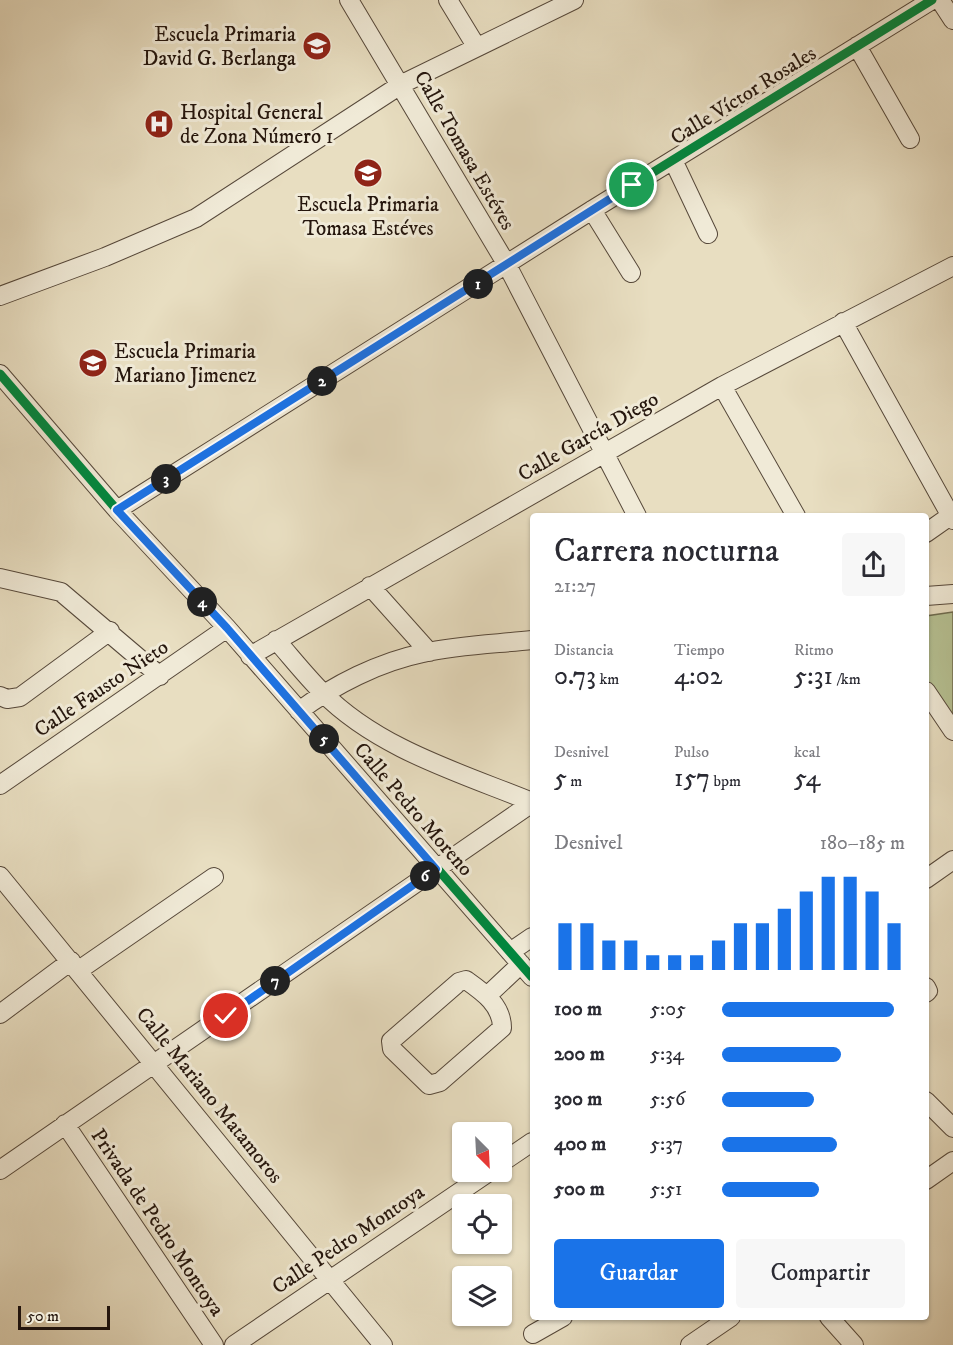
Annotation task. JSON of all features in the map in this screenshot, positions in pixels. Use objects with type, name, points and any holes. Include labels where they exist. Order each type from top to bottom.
[{"type":"street","name":"Calle Tomasa Estéves","points":[[349,0],[402,84],[458,186],[507,265],[635,513]]},
{"type":"street","points":[[448,0],[481,44]]},
{"type":"street","points":[[459,0],[481,44]]},
{"type":"street","name":"Calle Víctor Rosales","points":[[117,510],[592,210],[932,0]]},
{"type":"street","points":[[940,0],[953,20]]},
{"type":"street","points":[[0,296],[105,257],[196,218],[402,84],[562,2]]},
{"type":"street","points":[[857,46],[910,139]]},
{"type":"street","points":[[673,160],[708,234]]},
{"type":"street","points":[[592,210],[631,273]]},
{"type":"street","name":"Calle García Diego","points":[[250,656],[722,386],[953,266]]},
{"type":"street","points":[[843,322],[952,517],[929,531]]},
{"type":"street","name":"Calle Pedro Moreno","points":[[0,374],[117,510],[227,628],[521,964]]},
{"type":"street","points":[[722,386],[794,513]]},
{"type":"street","points":[[0,578],[61,592],[110,631],[160,676]]},
{"type":"street","points":[[370,586],[429,652]]},
{"type":"street","points":[[929,596],[953,594]]},
{"type":"street","name":"Calle Fausto Nieto","points":[[0,784],[227,628]]},
{"type":"street","points":[[0,696],[7,699],[20,697],[110,631]]},
{"type":"street","points":[[276,640],[323,694],[379,736],[408,751],[530,802]]},
{"type":"street","points":[[299,711],[323,694],[388,663],[429,652],[530,640]]},
{"type":"street","points":[[929,695],[953,731]]},
{"type":"street","points":[[0,1170],[65,1124],[156,1065],[530,804]]},
{"type":"street","points":[[929,877],[953,860]]},
{"type":"street","name":"Calle Mariano Matamoros","points":[[0,876],[384,1345]]},
{"type":"street","points":[[0,1014],[214,877]]},
{"type":"street","points":[[488,995],[521,964],[530,942]]},
{"type":"street","points":[[466,980],[488,995],[502,1019],[502,1028],[440,1083],[429,1084],[392,1049],[391,1041],[459,982],[466,980]]},
{"type":"street","points":[[930,1112],[953,1128]]},
{"type":"street","name":"Privada de Pedro Montoya","points":[[65,1124],[214,1345]]},
{"type":"street","points":[[512,1156],[530,1143]]},
{"type":"street","points":[[929,1178],[953,1161]]},
{"type":"street","name":"Calle Pedro Montoya","points":[[234,1345],[474,1182]]},
{"type":"street","points":[[532,1334],[558,1320]]},
{"type":"street","points":[[690,1345],[727,1320]]},
{"type":"street","points":[[831,1320],[850,1344]]},
{"type":"green space","points":[[953,612],[953,713],[948,716],[929,688],[929,616]]},
{"type":"cycle path","points":[[117,510],[592,210],[932,0]]},
{"type":"cycle path","points":[[0,374],[117,510],[227,628],[530,975]]},
{"type":"place","name":"Escuela Primaria David G. Berlanga","points":[[317,46]]},
{"type":"place","name":"Hospital General de Zona Número 1","points":[[159,124]]},
{"type":"place","name":"Escuela Primaria Tomasa Estéves","points":[[368,173]]},
{"type":"place","name":"Escuela Primaria Mariano Jimenez","points":[[93,363]]},
{"type":"route","points":[[226,1016],[436,869],[227,628],[117,510],[632,185]]}]
